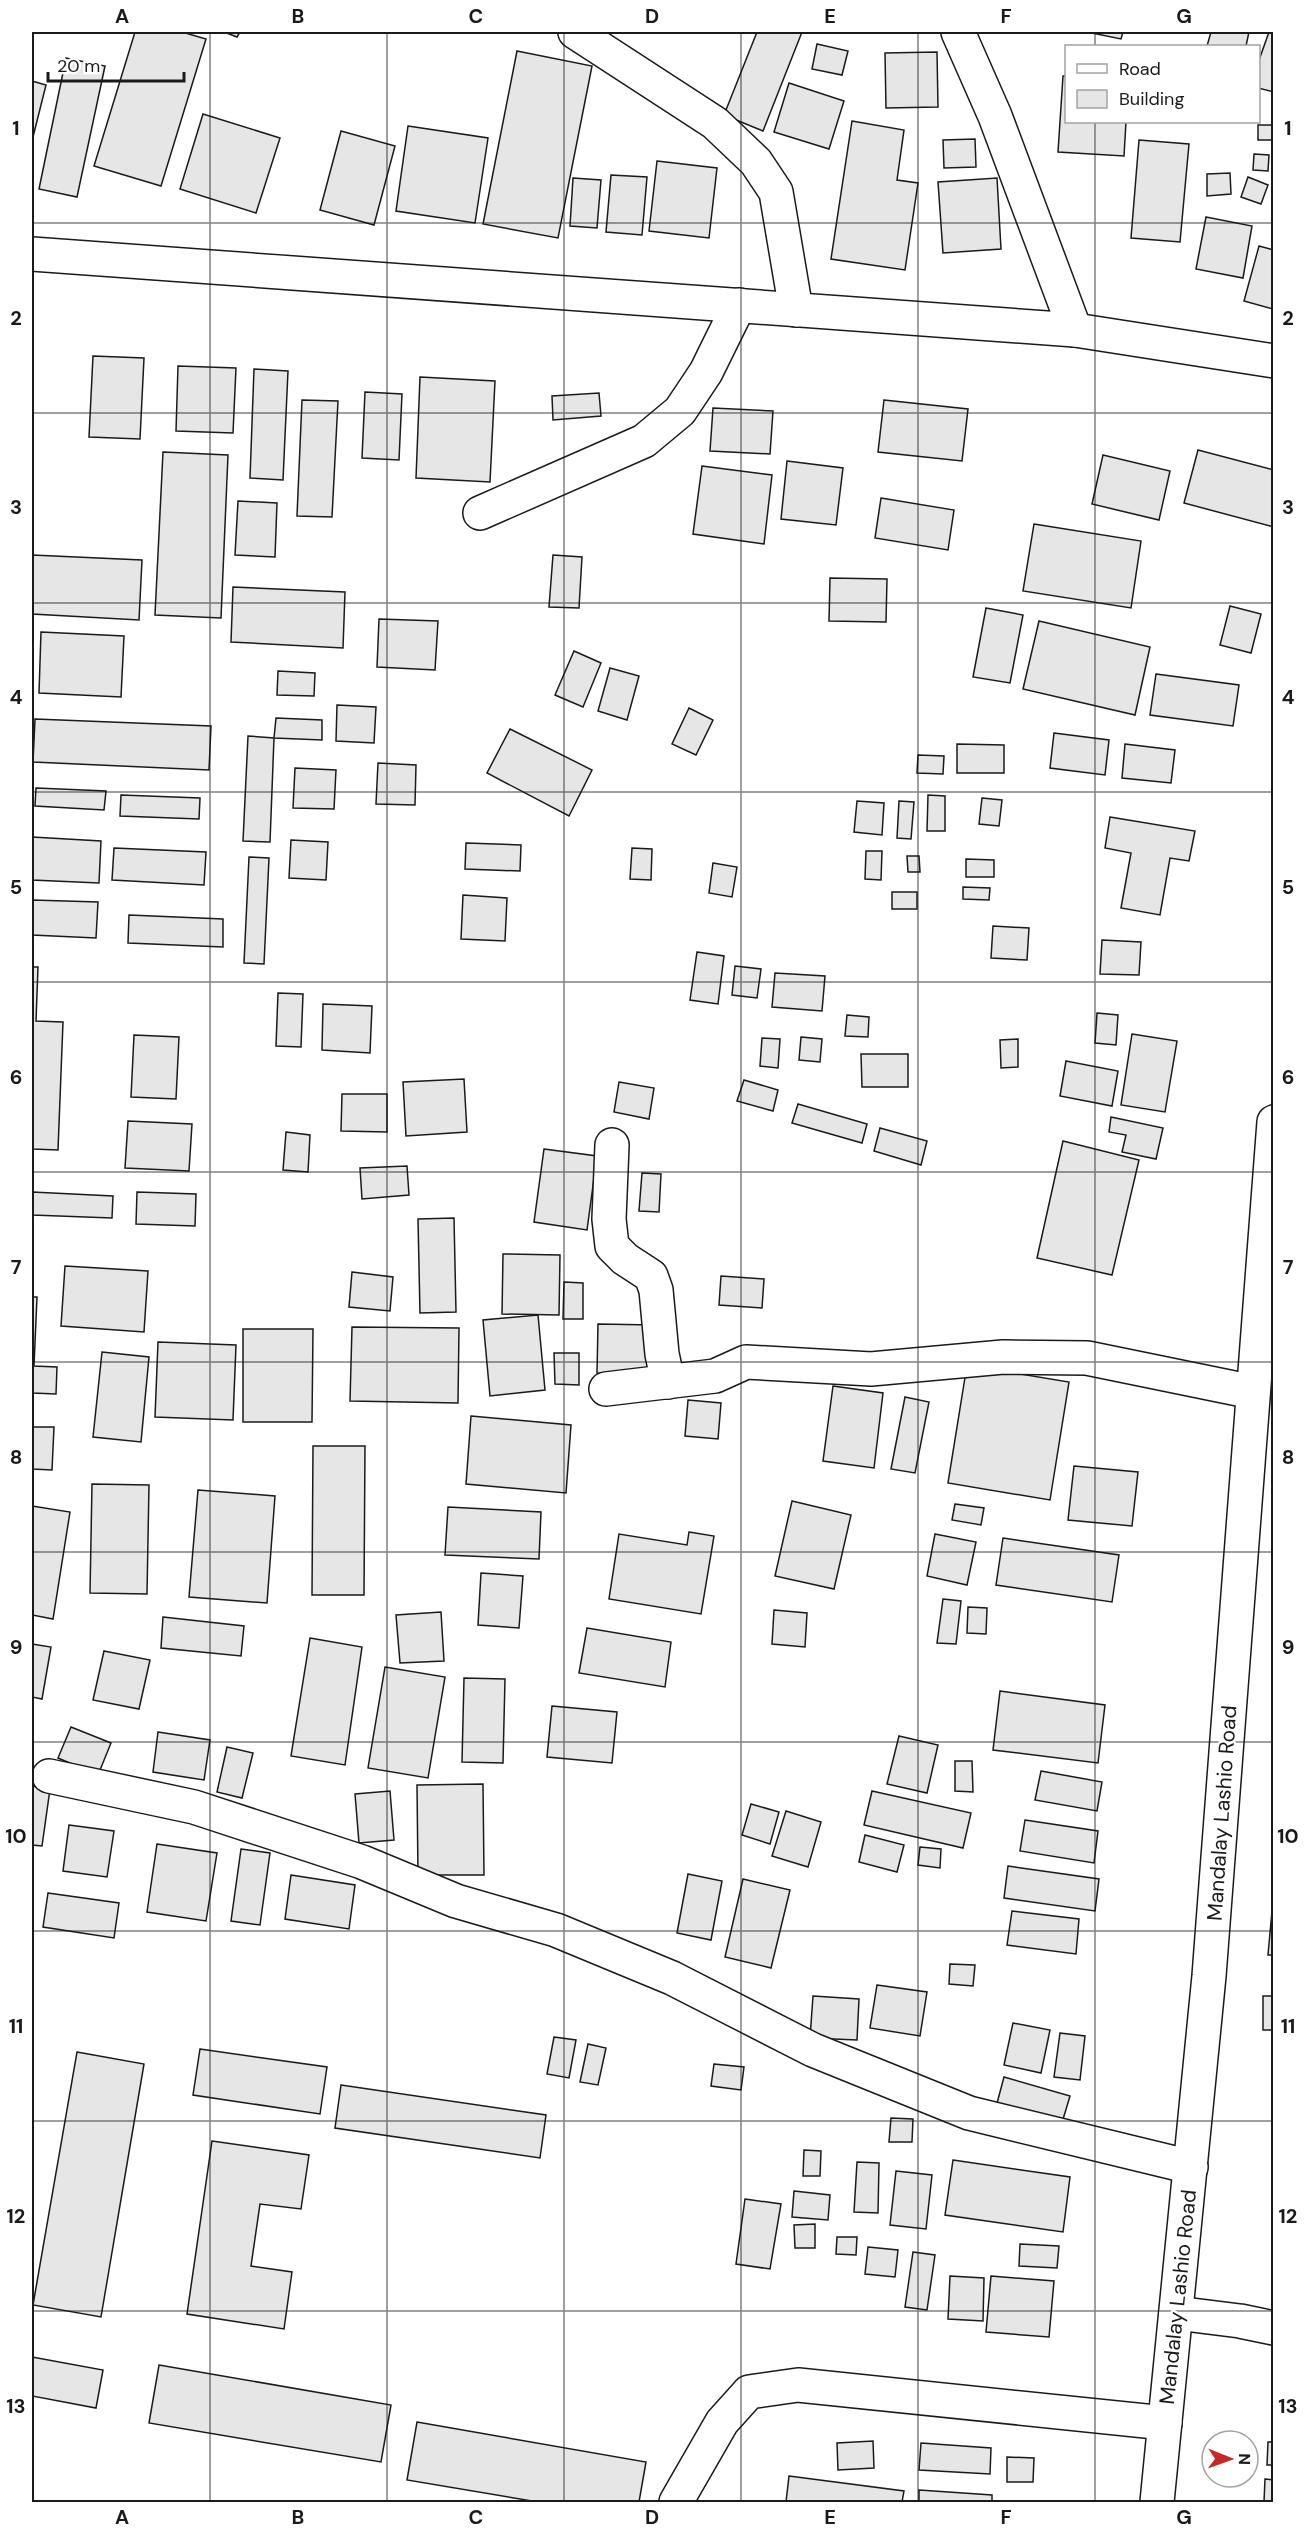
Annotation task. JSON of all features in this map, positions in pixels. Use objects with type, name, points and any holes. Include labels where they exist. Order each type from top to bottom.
[{"type":"main road","points":[[575,32],[715,123],[756,162],[776,192],[796,310]]},
{"type":"main road","points":[[958,32],[995,116],[1075,330]]},
{"type":"main road","points":[[32,254],[1075,330],[1274,361]]},
{"type":"main road","points":[[480,513],[644,441],[680,411],[706,372],[739,305]]},
{"type":"main road","name":"Mandalay Lashio Road","points":[[1157,2502],[1209,1976],[1274,1122]]},
{"type":"main road","points":[[612,1145],[609,1219],[612,1246],[625,1259],[651,1276],[656,1290],[662,1354],[668,1382]]},
{"type":"main road","points":[[606,1389],[715,1376],[746,1362],[871,1369],[1003,1357],[1087,1358],[1253,1392]]},
{"type":"main road","points":[[49,1776],[194,1808],[362,1862],[456,1901],[556,1930],[672,1978],[813,2050],[969,2114],[1191,2166]]},
{"type":"main road","points":[[1176,2313],[1274,2328]]},
{"type":"main road","points":[[676,2502],[722,2422],[749,2392],[798,2385],[1165,2423]]},
{"type":"building","points":[[135,32],[182,32],[206,39],[161,186],[94,166]]},
{"type":"building","points":[[224,32],[240,32],[237,37]]},
{"type":"building","points":[[757,32],[802,32],[763,131],[724,115]]},
{"type":"building","points":[[1087,32],[1123,32],[1121,39]]},
{"type":"building","points":[[1211,32],[1249,32],[1246,45],[1207,45]]},
{"type":"building","points":[[1269,32],[1274,32],[1274,92],[1260,88],[1260,57]]},
{"type":"building","points":[[817,44],[848,51],[842,75],[812,69]]},
{"type":"building","points":[[517,51],[592,66],[558,238],[483,224]]},
{"type":"building","points":[[937,52],[938,107],[886,108],[885,53]]},
{"type":"building","points":[[66,58],[105,66],[77,197],[39,189]]},
{"type":"building","points":[[1063,76],[1065,76],[1065,123],[1126,123],[1124,156],[1058,152]]},
{"type":"building","points":[[32,81],[46,85],[32,141]]},
{"type":"building","points":[[789,83],[844,101],[829,149],[774,132]]},
{"type":"building","points":[[203,114],[280,138],[256,213],[180,189]]},
{"type":"building","points":[[852,121],[904,130],[897,180],[918,183],[905,270],[831,259]]},
{"type":"building","points":[[1258,125],[1274,125],[1274,140],[1258,140]]},
{"type":"building","points":[[408,126],[488,138],[475,223],[396,211]]},
{"type":"building","points":[[341,131],[395,146],[374,225],[320,210]]},
{"type":"building","points":[[975,139],[976,167],[944,168],[943,140]]},
{"type":"building","points":[[1139,140],[1189,144],[1180,242],[1131,238]]},
{"type":"building","points":[[1254,154],[1269,155],[1268,171],[1253,170]]},
{"type":"building","points":[[657,161],[717,168],[709,238],[649,231]]},
{"type":"building","points":[[1230,173],[1231,194],[1207,196],[1207,174]]},
{"type":"building","points":[[611,175],[647,177],[642,235],[606,232]]},
{"type":"building","points":[[1248,177],[1268,185],[1261,204],[1241,197]]},
{"type":"building","points":[[573,178],[601,180],[597,228],[570,226]]},
{"type":"building","points":[[997,178],[1001,249],[943,253],[938,182]]},
{"type":"building","points":[[1206,217],[1252,226],[1243,278],[1196,269]]},
{"type":"building","points":[[1259,246],[1274,250],[1273,309],[1244,301]]},
{"type":"building","points":[[93,356],[144,358],[140,439],[89,437]]},
{"type":"building","points":[[178,366],[236,368],[233,433],[176,431]]},
{"type":"building","points":[[254,369],[288,371],[283,480],[250,478]]},
{"type":"building","points":[[420,377],[495,381],[490,482],[416,478]]},
{"type":"building","points":[[365,392],[402,394],[399,460],[362,458]]},
{"type":"building","points":[[599,393],[601,416],[553,420],[552,396]]},
{"type":"building","points":[[302,400],[338,401],[332,517],[297,516]]},
{"type":"building","points":[[884,400],[968,409],[962,461],[878,452]]},
{"type":"building","points":[[713,408],[773,411],[770,454],[710,451]]},
{"type":"building","points":[[1198,450],[1274,470],[1274,527],[1184,503]]},
{"type":"building","points":[[163,452],[228,455],[221,618],[155,615]]},
{"type":"building","points":[[1103,455],[1170,471],[1159,520],[1092,504]]},
{"type":"building","points":[[787,461],[843,468],[836,525],[781,519]]},
{"type":"building","points":[[702,466],[772,475],[764,544],[693,534]]},
{"type":"building","points":[[881,498],[954,510],[948,550],[875,538]]},
{"type":"building","points":[[238,501],[277,503],[275,557],[235,555]]},
{"type":"building","points":[[1034,524],[1141,541],[1131,608],[1023,591]]},
{"type":"building","points":[[32,555],[142,560],[139,620],[32,614]]},
{"type":"building","points":[[553,555],[582,557],[579,608],[549,607]]},
{"type":"building","points":[[830,578],[887,579],[886,622],[829,621]]},
{"type":"building","points":[[233,587],[345,592],[343,648],[231,642]]},
{"type":"building","points":[[1230,606],[1261,614],[1251,653],[1220,645]]},
{"type":"building","points":[[986,608],[1023,615],[1010,683],[973,677]]},
{"type":"building","points":[[379,619],[438,621],[435,670],[377,667]]},
{"type":"building","points":[[1039,621],[1150,647],[1135,715],[1023,689]]},
{"type":"building","points":[[41,632],[124,636],[121,697],[39,693]]},
{"type":"building","points":[[574,651],[601,663],[583,707],[555,695]]},
{"type":"building","points":[[610,668],[639,676],[627,720],[598,711]]},
{"type":"building","points":[[278,671],[315,673],[314,696],[277,695]]},
{"type":"building","points":[[1156,674],[1239,685],[1233,726],[1150,715]]},
{"type":"building","points":[[337,705],[376,707],[374,743],[336,741]]},
{"type":"building","points":[[689,708],[713,720],[696,755],[672,744]]},
{"type":"building","points":[[276,718],[322,720],[322,740],[274,738]]},
{"type":"building","points":[[35,719],[211,726],[209,770],[33,762]]},
{"type":"building","points":[[510,729],[592,770],[569,816],[487,773]]},
{"type":"building","points":[[1054,733],[1109,740],[1105,775],[1050,768]]},
{"type":"building","points":[[248,736],[274,738],[270,842],[243,841]]},
{"type":"building","points":[[957,744],[1004,745],[1004,773],[957,773]]},
{"type":"building","points":[[1125,744],[1175,750],[1171,783],[1122,778]]},
{"type":"building","points":[[918,755],[944,756],[943,774],[917,773]]},
{"type":"building","points":[[378,763],[416,765],[415,805],[376,804]]},
{"type":"building","points":[[295,768],[336,770],[334,809],[293,808]]},
{"type":"building","points":[[36,788],[106,791],[104,810],[35,806]]},
{"type":"building","points":[[121,795],[200,798],[199,819],[120,816]]},
{"type":"building","points":[[928,795],[945,796],[945,831],[927,831]]},
{"type":"building","points":[[982,798],[1002,800],[999,826],[979,824]]},
{"type":"building","points":[[857,801],[884,803],[882,835],[854,832]]},
{"type":"building","points":[[899,801],[914,802],[911,839],[897,838]]},
{"type":"building","points":[[1110,817],[1195,831],[1189,861],[1170,858],[1160,915],[1121,908],[1131,853],[1105,848]]},
{"type":"building","points":[[32,837],[101,841],[99,883],[32,880]]},
{"type":"building","points":[[291,840],[328,842],[326,880],[289,878]]},
{"type":"building","points":[[466,843],[521,845],[520,871],[465,869]]},
{"type":"building","points":[[114,848],[206,852],[204,885],[112,880]]},
{"type":"building","points":[[632,848],[652,849],[651,880],[630,879]]},
{"type":"building","points":[[866,851],[882,851],[881,880],[865,879]]},
{"type":"building","points":[[907,856],[919,856],[920,872],[908,872]]},
{"type":"building","points":[[249,857],[269,858],[264,964],[244,963]]},
{"type":"building","points":[[966,859],[994,860],[994,877],[966,877]]},
{"type":"building","points":[[713,863],[737,867],[732,897],[709,893]]},
{"type":"building","points":[[963,887],[990,888],[989,900],[963,899]]},
{"type":"building","points":[[892,892],[917,892],[917,909],[892,909]]},
{"type":"building","points":[[463,895],[507,898],[505,941],[461,939]]},
{"type":"building","points":[[32,900],[98,902],[96,938],[32,935]]},
{"type":"building","points":[[129,915],[223,919],[223,947],[128,943]]},
{"type":"building","points":[[993,926],[1029,928],[1027,960],[991,958]]},
{"type":"building","points":[[1102,940],[1141,942],[1139,975],[1100,974]]},
{"type":"building","points":[[697,952],[724,956],[718,1004],[690,1000]]},
{"type":"building","points":[[735,966],[761,969],[757,998],[732,995]]},
{"type":"building","points":[[32,967],[38,967],[36,1021],[63,1022],[58,1150],[32,1149]]},
{"type":"building","points":[[775,973],[825,976],[822,1011],[772,1007]]},
{"type":"building","points":[[278,993],[303,994],[301,1047],[276,1046]]},
{"type":"building","points":[[323,1004],[372,1006],[370,1053],[322,1050]]},
{"type":"building","points":[[1097,1013],[1118,1015],[1116,1045],[1095,1043]]},
{"type":"building","points":[[847,1015],[869,1017],[868,1037],[845,1036]]},
{"type":"building","points":[[1132,1034],[1177,1041],[1165,1112],[1121,1105]]},
{"type":"building","points":[[134,1035],[179,1037],[176,1099],[131,1097]]},
{"type":"building","points":[[801,1037],[822,1039],[820,1062],[799,1060]]},
{"type":"building","points":[[762,1038],[780,1039],[778,1068],[760,1066]]},
{"type":"building","points":[[1018,1039],[1018,1067],[1001,1068],[1000,1040]]},
{"type":"building","points":[[861,1054],[908,1054],[908,1087],[862,1087]]},
{"type":"building","points":[[1066,1061],[1118,1071],[1112,1106],[1060,1096]]},
{"type":"building","points":[[464,1079],[467,1132],[406,1136],[403,1082]]},
{"type":"building","points":[[744,1080],[778,1090],[773,1111],[737,1101]]},
{"type":"building","points":[[619,1082],[654,1088],[649,1119],[614,1112]]},
{"type":"building","points":[[342,1094],[387,1094],[387,1132],[341,1131]]},
{"type":"building","points":[[798,1104],[867,1124],[862,1143],[792,1123]]},
{"type":"building","points":[[1111,1117],[1163,1128],[1156,1159],[1122,1152],[1126,1135],[1109,1132]]},
{"type":"building","points":[[128,1121],[192,1124],[189,1171],[125,1168]]},
{"type":"building","points":[[880,1128],[927,1141],[921,1165],[874,1151]]},
{"type":"building","points":[[286,1132],[310,1135],[308,1172],[283,1170]]},
{"type":"building","points":[[1063,1141],[1139,1160],[1112,1275],[1037,1258]]},
{"type":"building","points":[[544,1149],[597,1156],[587,1230],[534,1222]]},
{"type":"building","points":[[407,1166],[409,1195],[362,1199],[360,1168]]},
{"type":"building","points":[[642,1173],[661,1174],[659,1212],[639,1211]]},
{"type":"building","points":[[32,1192],[113,1196],[112,1218],[32,1215]]},
{"type":"building","points":[[137,1192],[196,1194],[195,1226],[136,1224]]},
{"type":"building","points":[[454,1218],[456,1312],[420,1313],[418,1219]]},
{"type":"building","points":[[503,1254],[560,1255],[559,1315],[502,1314]]},
{"type":"building","points":[[65,1266],[148,1271],[144,1332],[61,1326]]},
{"type":"building","points":[[352,1272],[393,1277],[390,1311],[349,1307]]},
{"type":"building","points":[[721,1276],[764,1279],[762,1308],[719,1305]]},
{"type":"building","points":[[564,1282],[583,1283],[583,1319],[563,1319]]},
{"type":"building","points":[[32,1297],[37,1297],[34,1366],[57,1367],[56,1394],[32,1393]]},
{"type":"building","points":[[538,1315],[545,1390],[490,1396],[483,1320]]},
{"type":"building","points":[[598,1324],[654,1325],[653,1374],[597,1373]]},
{"type":"building","points":[[352,1327],[459,1328],[458,1403],[350,1401]]},
{"type":"building","points":[[243,1329],[313,1329],[312,1422],[243,1422]]},
{"type":"building","points":[[158,1342],[236,1345],[233,1420],[155,1417]]},
{"type":"building","points":[[102,1352],[149,1357],[141,1442],[93,1437]]},
{"type":"building","points":[[554,1353],[579,1353],[579,1385],[555,1384]]},
{"type":"building","points":[[967,1365],[1069,1382],[1050,1500],[948,1483]]},
{"type":"building","points":[[833,1386],[883,1393],[874,1468],[823,1461]]},
{"type":"building","points":[[905,1397],[929,1402],[915,1473],[891,1469]]},
{"type":"building","points":[[688,1400],[721,1403],[718,1439],[685,1436]]},
{"type":"building","points":[[471,1416],[571,1425],[566,1493],[466,1484]]},
{"type":"building","points":[[32,1427],[54,1427],[52,1470],[32,1469]]},
{"type":"building","points":[[313,1446],[365,1446],[364,1595],[312,1595]]},
{"type":"building","points":[[1074,1466],[1138,1472],[1132,1526],[1068,1520]]},
{"type":"building","points":[[92,1484],[149,1485],[147,1594],[90,1593]]},
{"type":"building","points":[[198,1490],[275,1496],[267,1603],[189,1597]]},
{"type":"building","points":[[792,1501],[851,1515],[834,1589],[775,1576]]},
{"type":"building","points":[[955,1504],[984,1508],[981,1525],[952,1520]]},
{"type":"building","points":[[32,1506],[70,1512],[53,1619],[32,1615]]},
{"type":"building","points":[[448,1507],[541,1512],[539,1559],[445,1555]]},
{"type":"building","points":[[689,1532],[714,1536],[701,1614],[609,1599],[619,1534],[687,1545]]},
{"type":"building","points":[[935,1534],[976,1542],[967,1585],[927,1576]]},
{"type":"building","points":[[1003,1538],[1119,1555],[1112,1602],[996,1585]]},
{"type":"building","points":[[481,1573],[523,1576],[519,1628],[478,1625]]},
{"type":"building","points":[[943,1599],[961,1601],[956,1644],[937,1643]]},
{"type":"building","points":[[968,1607],[987,1608],[986,1634],[967,1633]]},
{"type":"building","points":[[774,1610],[807,1613],[805,1647],[772,1644]]},
{"type":"building","points":[[441,1612],[444,1661],[400,1663],[396,1615]]},
{"type":"building","points":[[163,1617],[244,1626],[241,1656],[161,1648]]},
{"type":"building","points":[[587,1628],[671,1642],[665,1687],[579,1673]]},
{"type":"building","points":[[310,1638],[362,1647],[345,1765],[291,1756]]},
{"type":"building","points":[[32,1644],[51,1647],[42,1699],[32,1697]]},
{"type":"building","points":[[104,1651],[150,1660],[139,1709],[93,1700]]},
{"type":"building","points":[[385,1667],[445,1677],[428,1778],[368,1768]]},
{"type":"building","points":[[464,1678],[505,1679],[503,1763],[462,1762]]},
{"type":"building","points":[[1000,1691],[1105,1705],[1098,1763],[993,1750]]},
{"type":"building","points":[[552,1706],[617,1712],[612,1763],[547,1757]]},
{"type":"building","points":[[71,1727],[111,1743],[98,1775],[58,1758]]},
{"type":"building","points":[[158,1732],[210,1740],[204,1780],[153,1772]]},
{"type":"building","points":[[899,1736],[938,1745],[927,1793],[887,1784]]},
{"type":"building","points":[[227,1747],[253,1753],[242,1798],[217,1792]]},
{"type":"building","points":[[955,1761],[972,1761],[973,1792],[955,1791]]},
{"type":"building","points":[[1041,1771],[1102,1782],[1097,1811],[1035,1800]]},
{"type":"building","points":[[483,1784],[484,1875],[418,1875],[417,1785]]},
{"type":"building","points":[[32,1786],[50,1789],[42,1846],[32,1845]]},
{"type":"building","points":[[390,1791],[394,1840],[359,1843],[355,1794]]},
{"type":"building","points":[[872,1791],[971,1813],[963,1848],[864,1825]]},
{"type":"building","points":[[751,1804],[779,1812],[770,1844],[742,1835]]},
{"type":"building","points":[[786,1811],[821,1822],[808,1867],[772,1856]]},
{"type":"building","points":[[1025,1820],[1098,1831],[1094,1863],[1020,1851]]},
{"type":"building","points":[[69,1825],[114,1831],[107,1877],[63,1871]]},
{"type":"building","points":[[865,1835],[904,1845],[897,1872],[859,1862]]},
{"type":"building","points":[[157,1844],[217,1853],[206,1921],[147,1912]]},
{"type":"building","points":[[920,1847],[941,1849],[940,1868],[918,1865]]},
{"type":"building","points":[[241,1849],[270,1853],[260,1925],[231,1921]]},
{"type":"building","points":[[1008,1866],[1099,1879],[1095,1911],[1004,1898]]},
{"type":"building","points":[[688,1874],[722,1881],[711,1940],[677,1933]]},
{"type":"building","points":[[291,1875],[355,1885],[349,1929],[285,1919]]},
{"type":"building","points":[[743,1879],[790,1890],[771,1968],[725,1957]]},
{"type":"building","points":[[48,1893],[119,1903],[114,1938],[43,1927]]},
{"type":"building","points":[[1012,1911],[1079,1919],[1076,1954],[1007,1945]]},
{"type":"building","points":[[1272,1911],[1274,1911],[1274,1955],[1268,1955]]},
{"type":"building","points":[[950,1964],[975,1965],[973,1986],[949,1984]]},
{"type":"building","points":[[877,1985],[927,1992],[920,2036],[870,2028]]},
{"type":"building","points":[[813,1996],[859,1999],[857,2040],[810,2038]]},
{"type":"building","points":[[1263,1996],[1274,1996],[1274,2030],[1263,2030]]},
{"type":"building","points":[[1013,2023],[1050,2030],[1041,2073],[1004,2065]]},
{"type":"building","points":[[1060,2033],[1085,2036],[1080,2080],[1054,2077]]},
{"type":"building","points":[[554,2037],[576,2040],[569,2078],[547,2074]]},
{"type":"building","points":[[588,2044],[606,2048],[598,2085],[580,2082]]},
{"type":"building","points":[[200,2049],[327,2067],[320,2114],[193,2095]]},
{"type":"building","points":[[77,2052],[144,2064],[101,2317],[33,2305]]},
{"type":"building","points":[[714,2064],[744,2067],[741,2090],[711,2086]]},
{"type":"building","points":[[1004,2077],[1070,2096],[1061,2126],[996,2107]]},
{"type":"building","points":[[341,2085],[546,2115],[540,2158],[335,2128]]},
{"type":"building","points":[[891,2118],[913,2119],[912,2142],[889,2142]]},
{"type":"building","points":[[212,2141],[309,2155],[301,2209],[260,2204],[251,2266],[292,2272],[284,2329],[187,2314]]},
{"type":"building","points":[[804,2150],[821,2151],[820,2176],[803,2176]]},
{"type":"building","points":[[953,2160],[1070,2177],[1063,2232],[945,2215]]},
{"type":"building","points":[[857,2162],[879,2163],[878,2213],[854,2212]]},
{"type":"building","points":[[896,2171],[932,2175],[926,2229],[890,2225]]},
{"type":"building","points":[[794,2191],[830,2195],[828,2220],[792,2217]]},
{"type":"building","points":[[745,2199],[781,2204],[770,2269],[736,2264]]},
{"type":"building","points":[[815,2224],[815,2248],[795,2248],[794,2225]]},
{"type":"building","points":[[837,2237],[857,2237],[856,2255],[836,2254]]},
{"type":"building","points":[[1020,2244],[1059,2246],[1057,2268],[1019,2266]]},
{"type":"building","points":[[868,2247],[898,2250],[895,2277],[865,2274]]},
{"type":"building","points":[[913,2252],[935,2255],[927,2310],[905,2307]]},
{"type":"building","points":[[950,2276],[984,2278],[983,2321],[948,2319]]},
{"type":"building","points":[[991,2276],[1054,2281],[1049,2337],[986,2332]]},
{"type":"building","points":[[32,2357],[103,2370],[96,2408],[32,2396]]},
{"type":"building","points":[[159,2365],[391,2405],[381,2462],[149,2423]]},
{"type":"building","points":[[417,2422],[646,2462],[639,2502],[538,2502],[407,2480]]},
{"type":"building","points":[[873,2441],[874,2468],[838,2470],[837,2443]]},
{"type":"building","points":[[1268,2442],[1274,2442],[1274,2465],[1267,2465]]},
{"type":"building","points":[[921,2443],[991,2448],[990,2474],[919,2470]]},
{"type":"building","points":[[1007,2457],[1034,2458],[1033,2482],[1007,2482]]},
{"type":"building","points":[[789,2476],[904,2491],[902,2502],[786,2502]]},
{"type":"building","points":[[1265,2479],[1274,2480],[1274,2502],[1264,2502]]},
{"type":"building","points":[[919,2490],[992,2495],[992,2502],[919,2502]]}]
